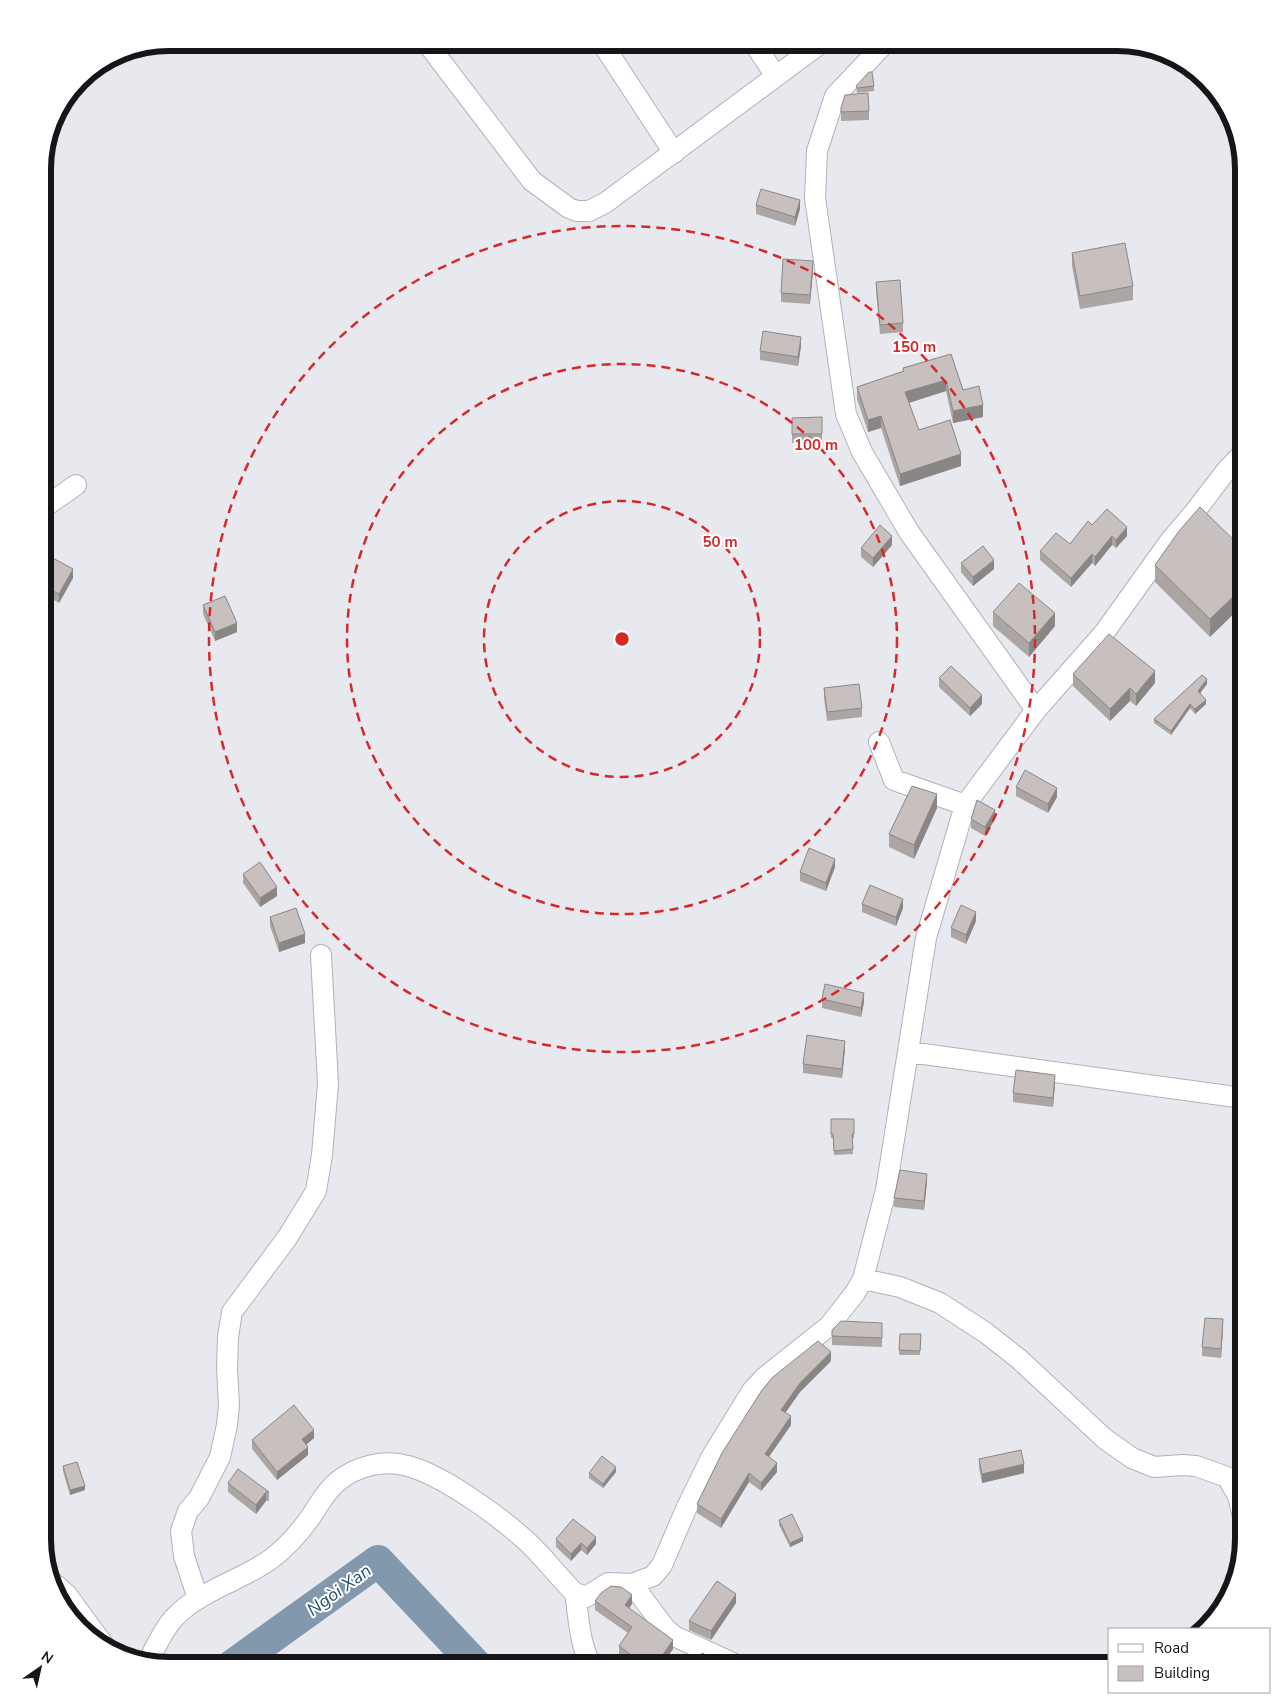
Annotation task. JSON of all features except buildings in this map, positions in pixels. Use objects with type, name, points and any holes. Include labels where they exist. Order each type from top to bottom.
[{"type":"street","points":[[433,52],[532,181],[569,208],[577,211],[589,211],[605,203],[808,52]]},
{"type":"street","points":[[608,52],[674,152]]},
{"type":"street","points":[[760,52],[775,76]]},
{"type":"street","points":[[877,52],[835,96],[817,151],[815,198],[846,414],[862,452],[909,532],[1036,710]]},
{"type":"street","points":[[151,1655],[168,1625],[176,1616],[198,1599],[270,1560],[289,1545],[326,1492],[337,1481],[355,1470],[366,1466],[391,1463],[407,1465],[425,1472],[481,1506],[524,1538],[575,1593],[586,1597],[608,1583],[632,1584],[653,1576],[662,1565],[712,1456],[752,1391],[765,1377],[829,1326],[863,1279],[886,1190],[926,938],[965,804],[1036,710],[1104,633],[1170,540],[1193,514],[1226,470],[1235,462]]},
{"type":"street","points":[[52,502],[76,485]]},
{"type":"street","points":[[879,742],[894,780],[965,804]]},
{"type":"street","points":[[198,1599],[184,1556],[181,1531],[188,1511],[199,1498],[220,1457],[228,1425],[228,1337],[232,1312],[287,1238],[316,1192],[322,1155],[328,1084],[321,954]]},
{"type":"street","points":[[909,1052],[1235,1097]]},
{"type":"street","points":[[863,1279],[900,1287],[940,1303],[1019,1359],[1105,1439],[1132,1458],[1154,1467],[1196,1466],[1227,1476],[1235,1491]]},
{"type":"street","points":[[632,1584],[664,1628],[674,1636],[718,1657]]},
{"type":"street","points":[[64,1592],[86,1621]]},
{"type":"street","points":[[575,1593],[581,1638],[586,1657]]},
{"type":"waterway","name":"Ngòi Xan","points":[[244,1657],[378,1561],[468,1657]]}]
